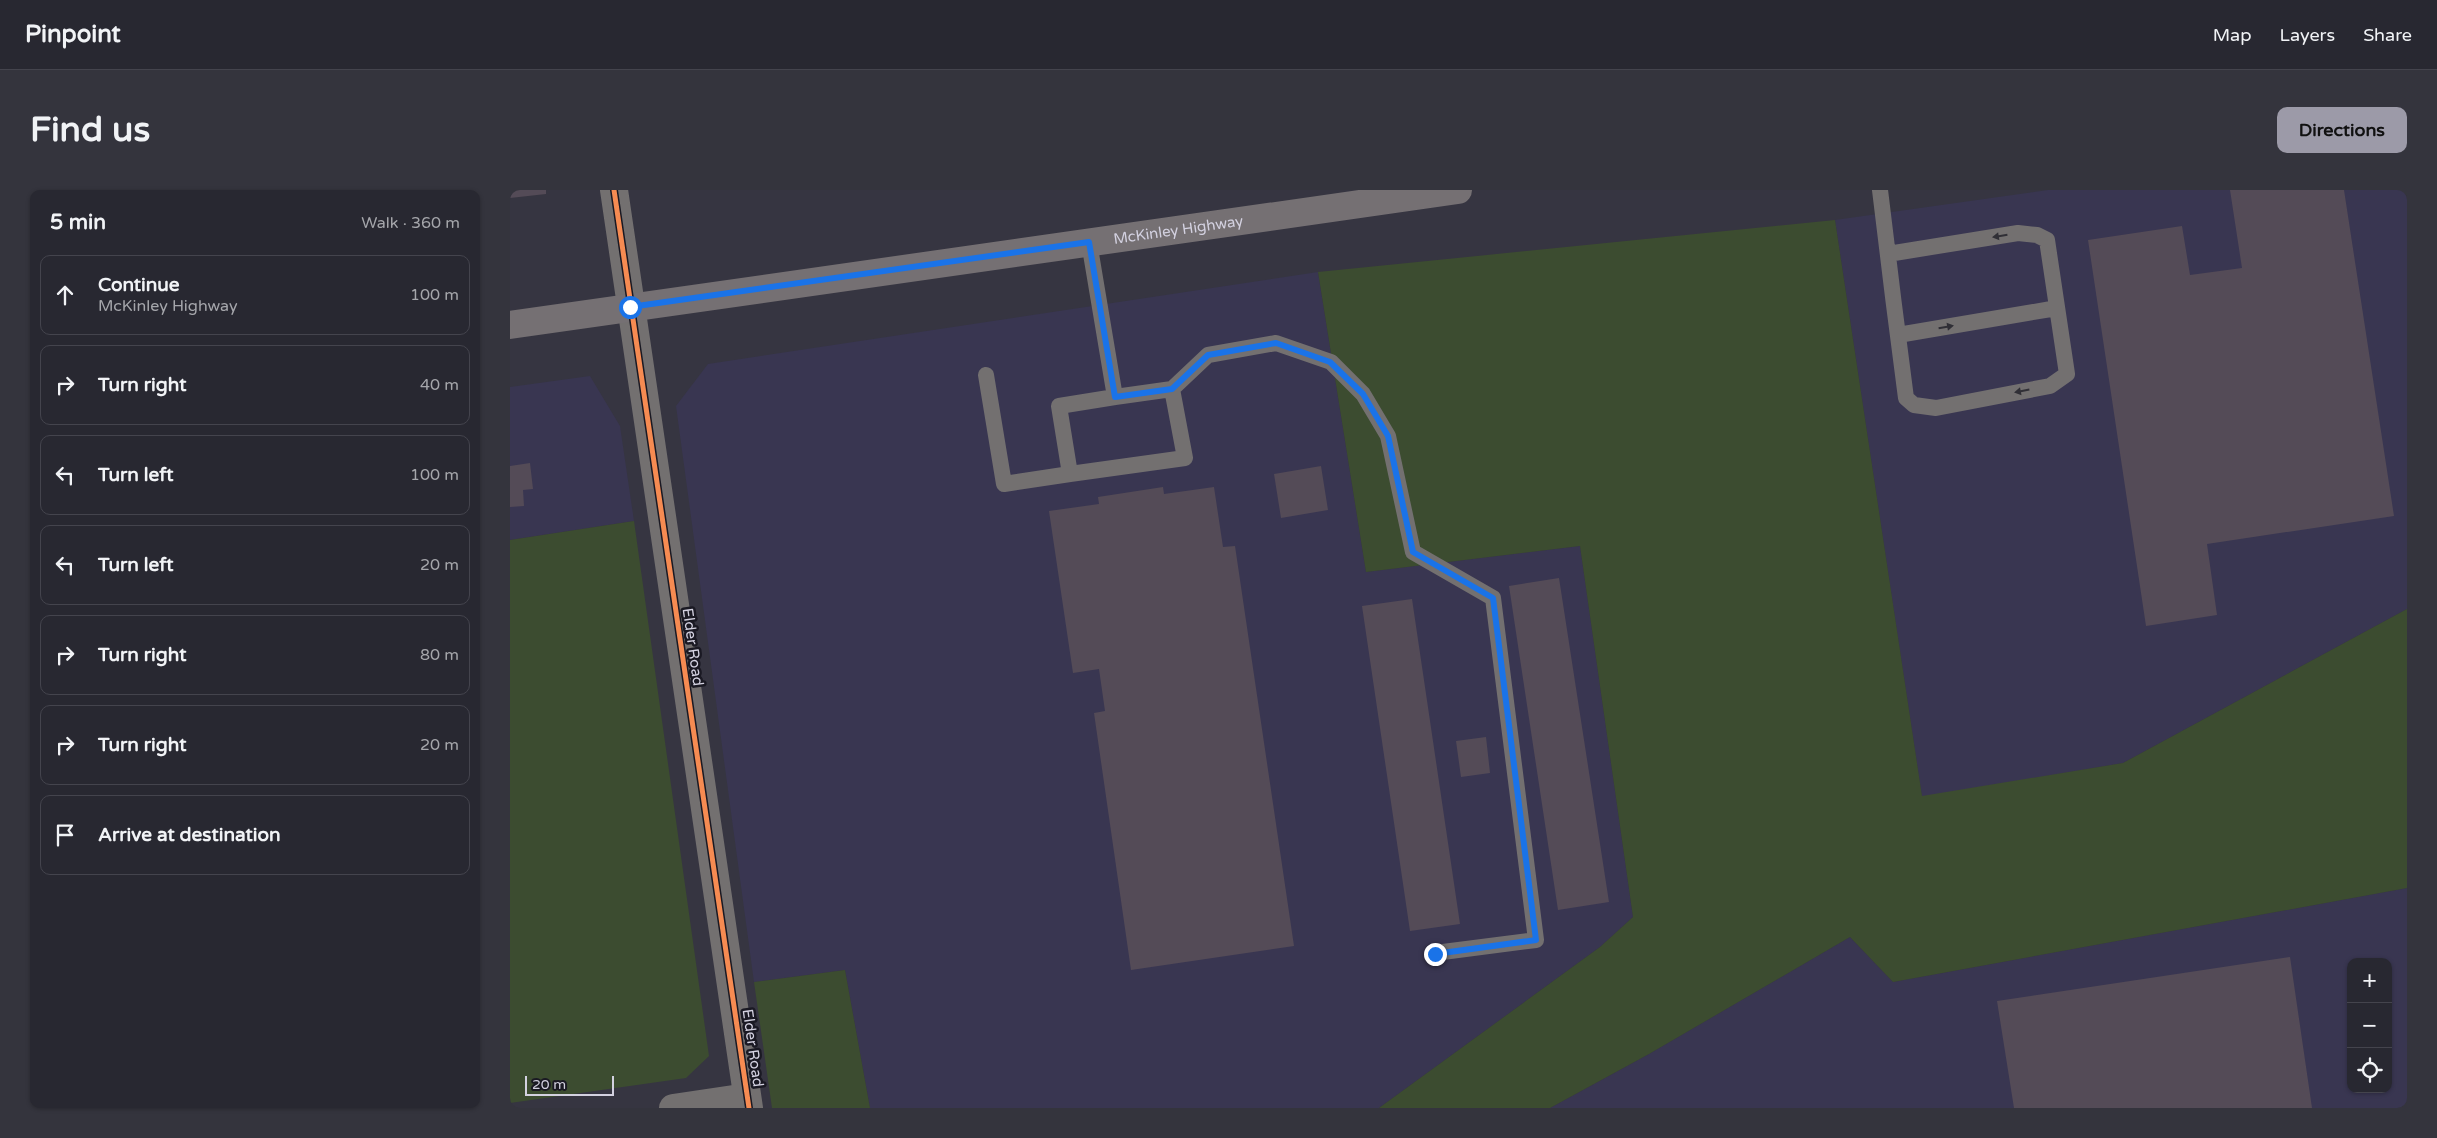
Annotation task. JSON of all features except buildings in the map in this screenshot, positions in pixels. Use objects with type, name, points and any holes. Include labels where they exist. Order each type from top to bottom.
[{"type":"main road","name":"McKinley Highway","points":[[510,325],[1458,190]]},
{"type":"street","name":"Elder Road","points":[[614,190],[748,1102]]},
{"type":"street","points":[[672,1108],[748,1102]]},
{"type":"lane","points":[[1880,190],[1898,335],[1906,398],[1914,405],[1936,408],[2050,386],[2067,374],[2047,240],[2037,235],[2018,233],[1888,254]]},
{"type":"lane","points":[[1089,242],[1115,397]]},
{"type":"lane","points":[[1898,335],[2057,308]]},
{"type":"lane","points":[[1070,474],[1059,406],[1172,389],[1208,355],[1276,343],[1330,362],[1363,394],[1388,436],[1413,552],[1493,598],[1536,940],[1435,954]]},
{"type":"lane","points":[[986,375],[1004,484],[1185,458],[1172,389]]},
{"type":"shaded area","points":[[2048,190],[2407,190],[2407,609],[2123,763],[1922,797],[1835,220]]},
{"type":"shaded area","points":[[1318,272],[1366,572],[1580,546],[1633,917],[1600,947],[1379,1108],[870,1108],[845,970],[754,982],[676,406],[708,364]]},
{"type":"shaded area","points":[[590,376],[620,426],[634,521],[510,540],[510,387]]},
{"type":"shaded area","points":[[2407,888],[2407,1108],[1550,1108],[1649,1054],[1850,937],[1893,982]]},
{"type":"green space","points":[[1835,220],[1922,796],[2123,763],[2407,609],[2407,888],[1893,982],[1850,937],[1649,1054],[1550,1108],[1379,1108],[1600,947],[1633,917],[1580,546],[1366,572],[1318,272]]},
{"type":"green space","points":[[634,521],[709,1056],[686,1078],[510,1103],[510,540]]},
{"type":"green space","points":[[845,970],[870,1108],[772,1108],[754,982]]},
{"type":"cycle path","points":[[614,190],[749,1108]]},
{"type":"route","points":[[630,307],[1089,242],[1115,397],[1172,389],[1208,355],[1276,343],[1330,362],[1363,394],[1388,436],[1413,552],[1493,598],[1536,940],[1435,954]]}]
